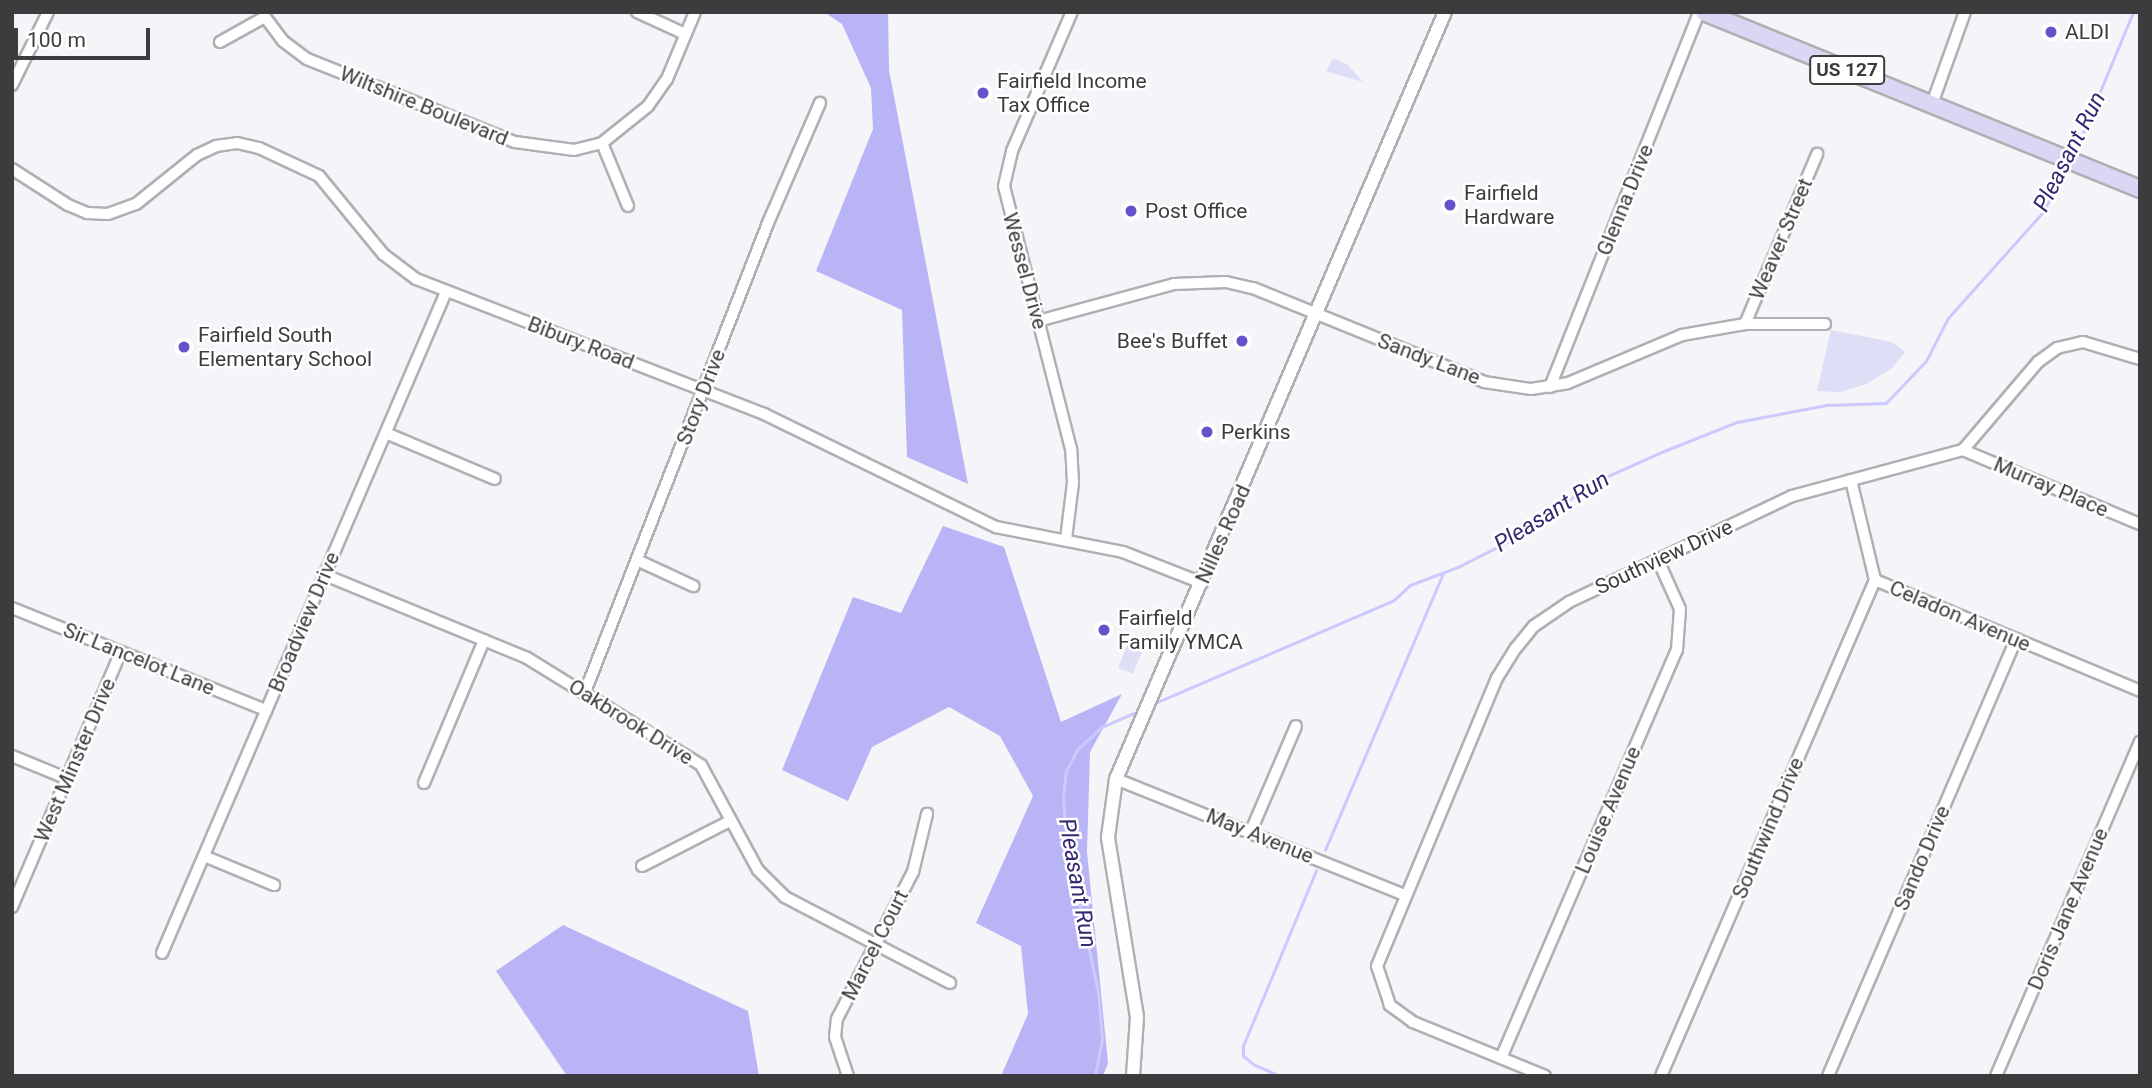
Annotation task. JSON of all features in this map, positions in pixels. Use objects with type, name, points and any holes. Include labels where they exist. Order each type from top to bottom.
[{"type":"main road","name":"US 127","points":[[1704,12],[2140,189]]},
{"type":"street","points":[[12,85],[48,12]]},
{"type":"street","points":[[637,12],[685,34]]},
{"type":"street","points":[[628,206],[602,143],[648,106],[667,79],[695,12]]},
{"type":"street","name":"Wessel Drive","points":[[1066,539],[1073,457],[1005,178],[1072,12]]},
{"type":"street","name":"Nilles Road","points":[[1133,1076],[1137,1017],[1108,837],[1116,779],[1127,747],[1202,583],[1445,12]]},
{"type":"street","name":"Glenna Drive","points":[[1550,387],[1699,12]]},
{"type":"street","points":[[1932,104],[1965,12]]},
{"type":"street","points":[[220,42],[264,15]]},
{"type":"street","name":"Wiltshire Boulevard","points":[[264,15],[283,41],[307,59],[516,142],[574,150],[602,143]]},
{"type":"street","name":"Story Drive","points":[[585,692],[639,561],[703,390],[820,103]]},
{"type":"street","name":"Bibury Road","points":[[12,169],[68,205],[108,214],[136,204],[197,155],[216,146],[237,143],[259,148],[319,176],[399,270],[446,292],[764,414],[996,527],[1123,552],[1202,583]]},
{"type":"street","name":"Weaver Street","points":[[1745,324],[1817,153]]},
{"type":"street","name":"Sandy Lane","points":[[1038,321],[1160,287],[1205,280],[1242,285],[1484,382],[1550,387],[1682,335],[1745,324],[1825,324]]},
{"type":"street","name":"Broadview Drive","points":[[162,953],[446,292]]},
{"type":"street","points":[[1963,450],[2038,362],[2057,348],[2083,342],[2140,359]]},
{"type":"street","points":[[386,433],[495,479]]},
{"type":"street","name":"Southview Drive","points":[[1501,1058],[1413,1022],[1390,1005],[1381,987],[1377,966],[1404,895],[1497,678],[1516,648],[1549,614],[1792,496],[1963,450]]},
{"type":"street","name":"Murray Place","points":[[1963,450],[2140,524]]},
{"type":"street","name":"Celadon Avenue","points":[[1851,480],[1875,580],[2140,691]]},
{"type":"street","name":"Louise Avenue","points":[[1501,1058],[1677,650],[1680,609],[1658,560]]},
{"type":"street","points":[[639,561],[693,586]]},
{"type":"street","name":"Oakbrook Drive","points":[[325,575],[484,640],[585,692],[701,765],[713,780],[730,821],[758,870],[785,897],[876,941],[950,983]]},
{"type":"street","name":"Southwind Drive","points":[[1661,1076],[1875,580]]},
{"type":"street","name":"Sir Lancelot Lane","points":[[12,608],[267,709]]},
{"type":"street","name":"Sando Drive","points":[[1828,1076],[2017,639]]},
{"type":"street","points":[[424,783],[484,640]]},
{"type":"street","name":"West Minster Drive","points":[[12,906],[121,652]]},
{"type":"street","points":[[1251,831],[1296,726]]},
{"type":"street","name":"Doris Jane Avenue","points":[[1996,1076],[2140,742]]},
{"type":"street","points":[[12,756],[68,779]]},
{"type":"street","name":"May Avenue","points":[[1116,779],[1251,831],[1404,895]]},
{"type":"street","name":"Marcel Court","points":[[848,1076],[835,1037],[837,1019],[919,858],[927,814]]},
{"type":"street","points":[[642,866],[730,821]]},
{"type":"street","points":[[204,856],[274,885]]},
{"type":"street","points":[[1501,1058],[1545,1076]]},
{"type":"shaded area","points":[[824,12],[888,12],[889,70],[968,484],[907,457],[902,310],[816,271],[873,129],[871,88],[842,24]]},
{"type":"shaded area","points":[[1333,58],[1348,65],[1363,82],[1326,71]]},
{"type":"shaded area","points":[[1831,330],[1892,342],[1905,352],[1891,369],[1866,384],[1841,392],[1817,391]]},
{"type":"shaded area","points":[[943,526],[1004,547],[1061,722],[1122,694],[1090,752],[1087,852],[1108,1063],[1103,1076],[1001,1076],[1028,1014],[1021,946],[976,923],[1033,796],[1000,736],[949,707],[872,747],[848,801],[782,770],[853,597],[901,613]]},
{"type":"shaded area","points":[[1129,641],[1144,647],[1133,674],[1118,668]]},
{"type":"shaded area","points":[[563,925],[748,1011],[759,1076],[567,1076],[496,971]]},
{"type":"waterway","name":"Pleasant Run","points":[[2074,154],[2133,12]]},
{"type":"waterway","name":"Pleasant Run","points":[[1153,704],[1394,600],[1410,585],[1458,567],[1531,530],[1588,485],[1664,451],[1737,422],[1827,405],[1886,403],[1926,361],[1948,318],[2043,212],[2067,166]]},
{"type":"waterway","points":[[1325,850],[1443,573]]},
{"type":"waterway","name":"Pleasant Run","points":[[1095,1076],[1102,1039],[1098,993],[1067,844],[1063,798],[1066,771],[1077,750],[1102,727],[1141,710]]},
{"type":"waterway","points":[[1279,1076],[1254,1065],[1243,1056],[1243,1046],[1316,871]]},
{"type":"place","name":"ALDI","points":[[2051,32]]},
{"type":"place","name":"Fairfield Income Tax Office","points":[[983,93]]},
{"type":"place","name":"Fairfield Hardware","points":[[1450,205]]},
{"type":"place","name":"Post Office","points":[[1131,211]]},
{"type":"place","name":"Bee's Buffet","points":[[1242,341]]},
{"type":"place","name":"Fairfield South Elementary School","points":[[184,347]]},
{"type":"place","name":"Perkins","points":[[1207,432]]},
{"type":"place","name":"Fairfield Family YMCA","points":[[1104,630]]}]
